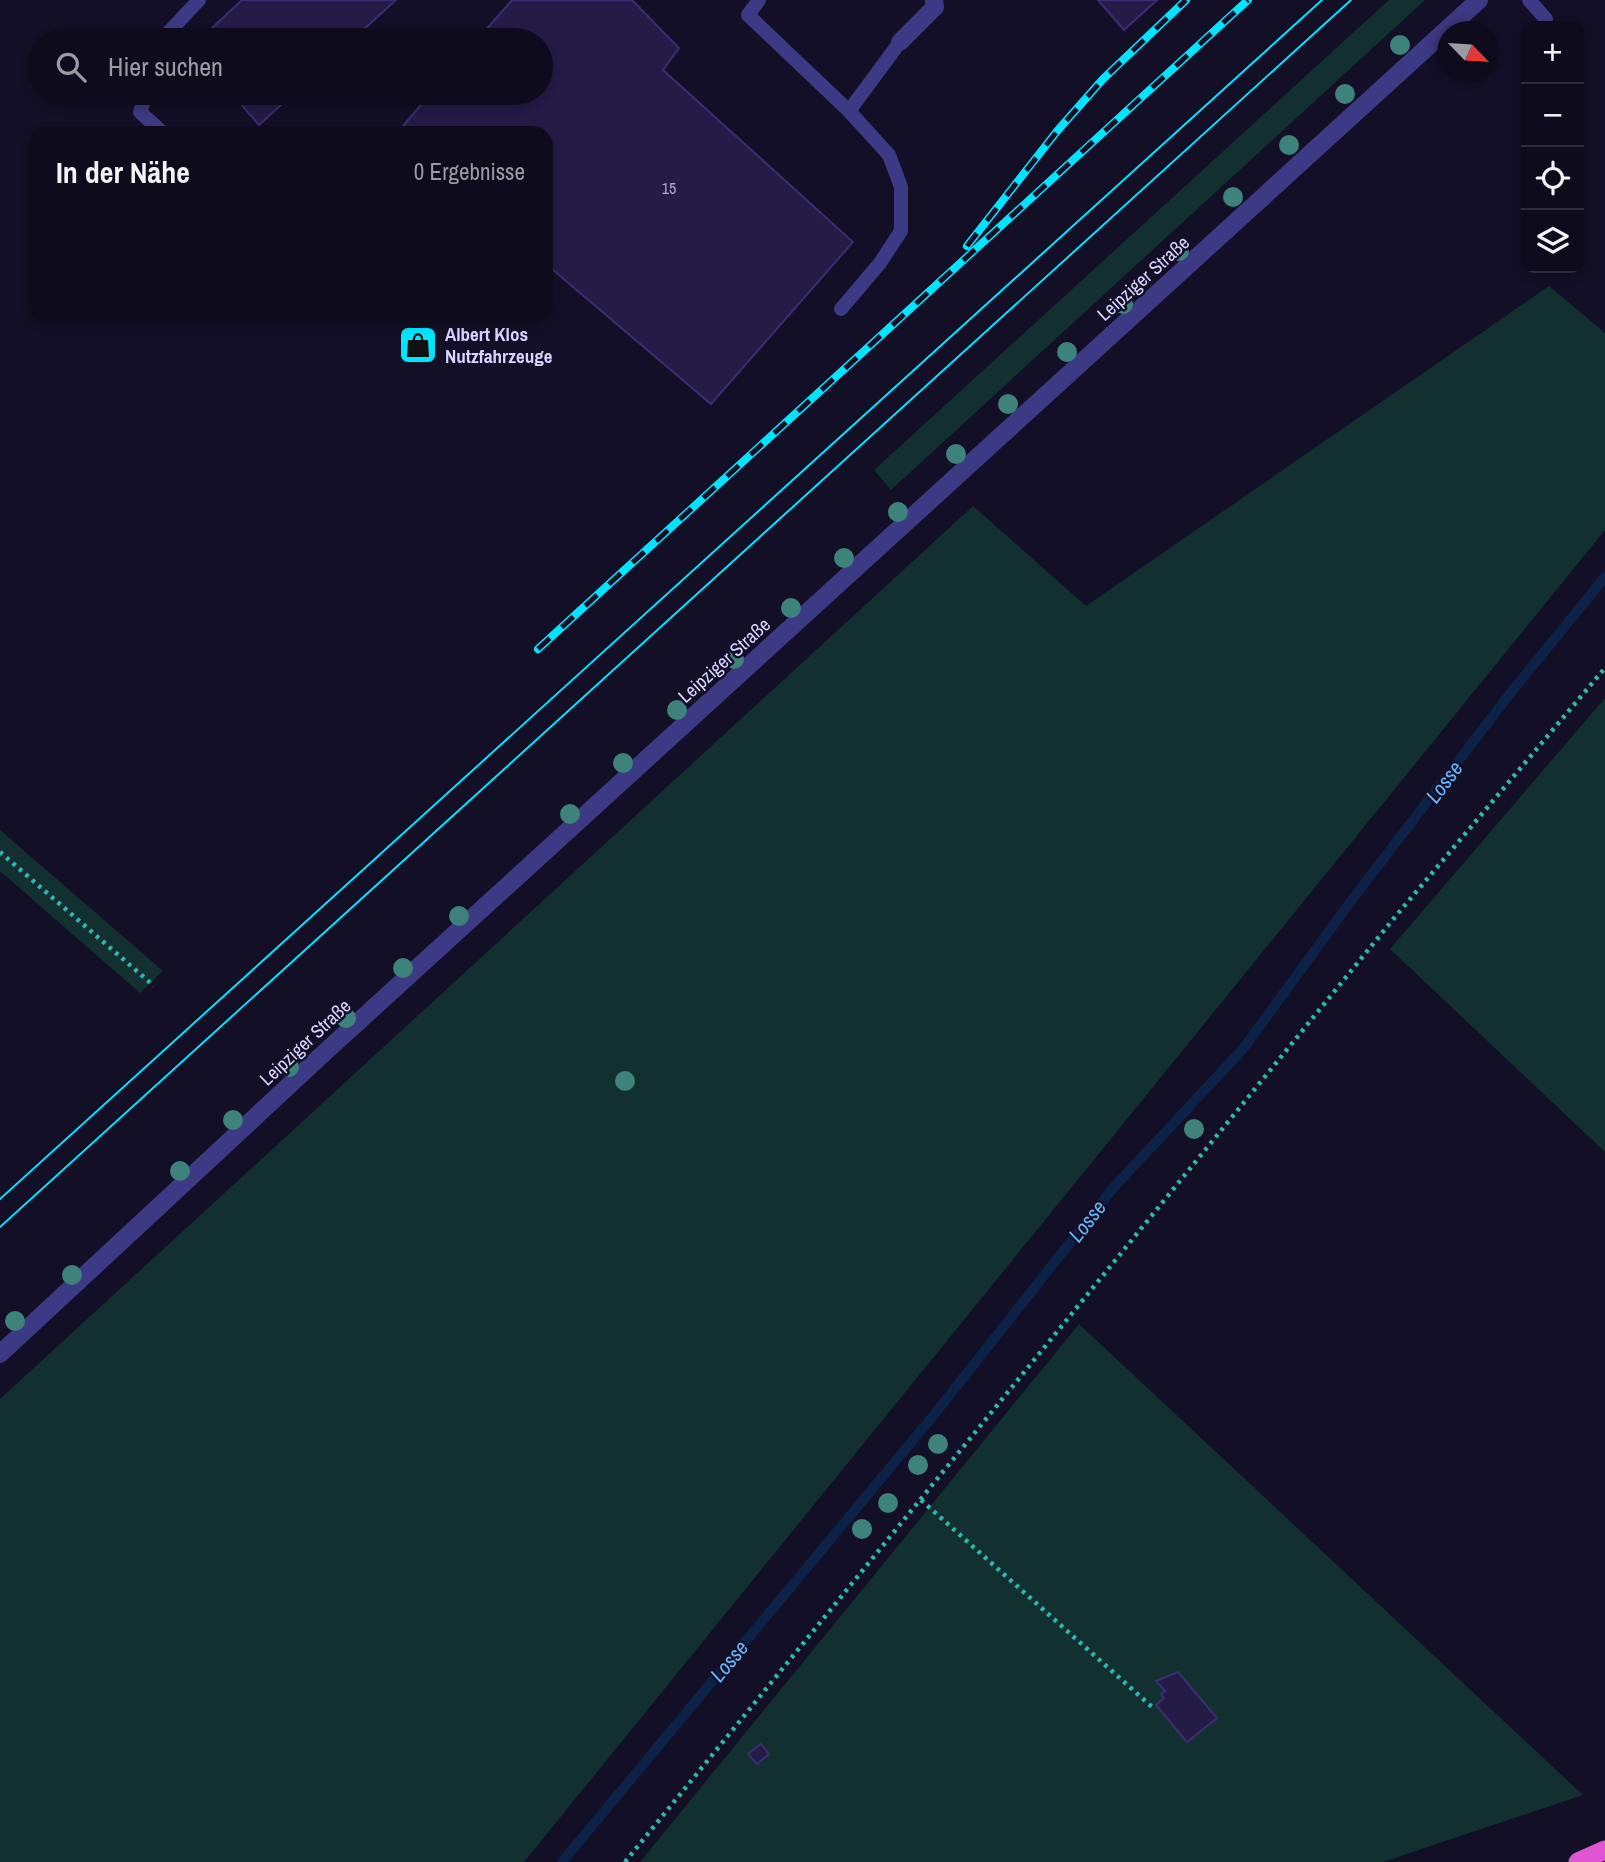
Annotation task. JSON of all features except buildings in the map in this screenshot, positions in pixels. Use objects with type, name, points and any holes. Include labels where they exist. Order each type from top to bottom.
[{"type":"highway","points":[[1578,1862],[1605,1850]]},
{"type":"street","points":[[900,42],[935,7],[934,0]]},
{"type":"street","name":"Leipziger Straße","points":[[0,1354],[355,1025],[1479,0]]},
{"type":"lane","points":[[173,28],[200,0]]},
{"type":"lane","points":[[759,0],[748,15],[849,111],[889,155],[901,187],[901,231],[880,263],[841,309]]},
{"type":"lane","points":[[1529,0],[1546,19]]},
{"type":"lane","points":[[849,111],[900,42]]},
{"type":"lane","points":[[143,105],[140,112],[155,126]]},
{"type":"path","points":[[625,1862],[1395,917],[1605,668]]},
{"type":"path","points":[[0,852],[154,986]]},
{"type":"path","points":[[921,1500],[1152,1707]]},
{"type":"green space","points":[[1389,0],[1425,0],[891,490],[874,470]]},
{"type":"green space","points":[[1549,286],[1605,333],[1605,530],[524,1862],[0,1862],[0,1399],[973,506],[1086,606]]},
{"type":"green space","points":[[1605,698],[1605,1152],[1390,949]]},
{"type":"green space","points":[[0,830],[163,971],[140,993],[0,871]]},
{"type":"green space","points":[[1079,1324],[1583,1795],[1383,1862],[640,1862]]},
{"type":"waterway","name":"Losse","points":[[562,1862],[933,1416],[1114,1187],[1243,1049],[1351,901],[1512,691],[1605,577]]},
{"type":"tram line","points":[[0,1199],[1322,0]]},
{"type":"tram line","points":[[0,1227],[1351,0]]},
{"type":"railway","points":[[967,246],[1058,130],[1103,79],[1186,0]]},
{"type":"railway","points":[[538,649],[1248,0]]},
{"type":"place","name":"Albert Klos Nutzfahrzeuge","points":[[418,345]]}]
